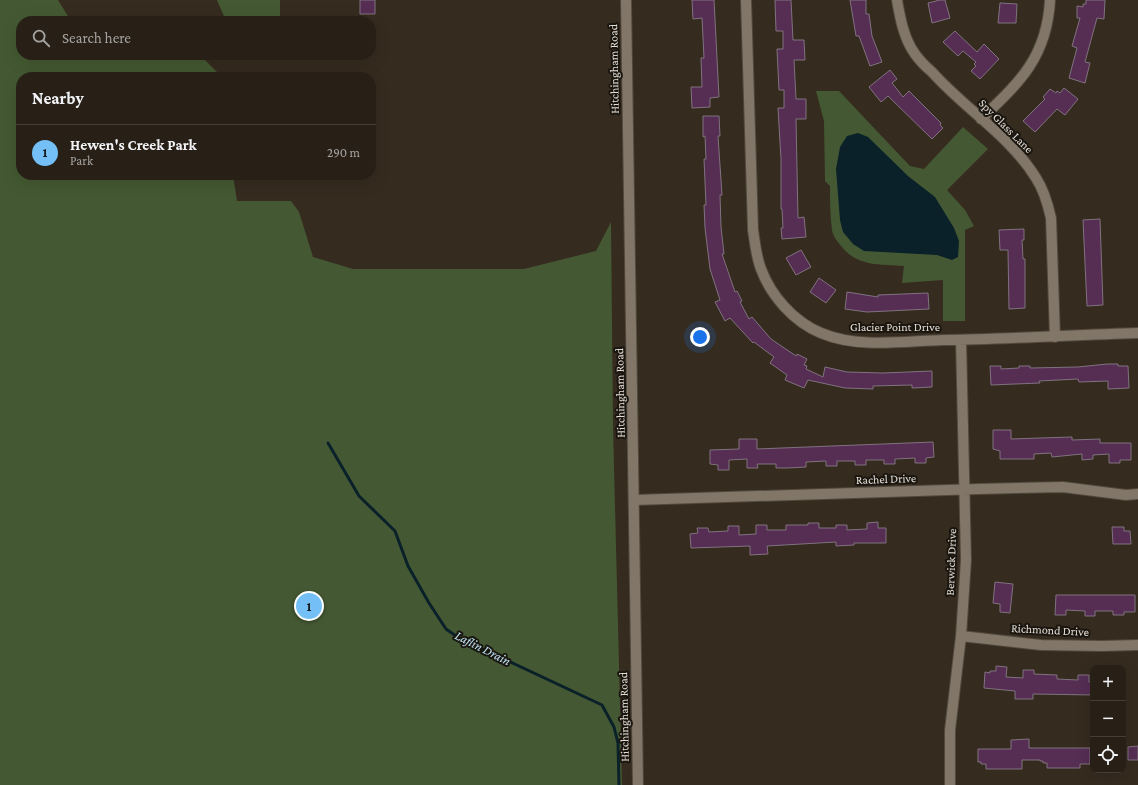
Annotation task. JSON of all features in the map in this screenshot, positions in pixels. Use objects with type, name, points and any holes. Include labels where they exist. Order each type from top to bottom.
[{"type":"street","name":"Hitchingham Road","points":[[626,0],[638,785]]},
{"type":"street","name":"Glacier Point Drive","points":[[746,0],[753,230],[756,252],[760,268],[767,283],[789,311],[802,322],[820,333],[837,339],[856,342],[961,340],[1138,333]]},
{"type":"street","name":"Spy Glass Lane","points":[[897,0],[902,24],[915,54],[945,87],[1017,153],[1037,179],[1047,202],[1051,218],[1055,336]]},
{"type":"street","points":[[981,119],[1022,78],[1037,56],[1050,15],[1050,0]]},
{"type":"street","name":"Berwick Drive","points":[[950,785],[950,730],[961,636],[966,560],[961,340]]},
{"type":"street","name":"Rachel Drive","points":[[634,500],[1063,487],[1126,495],[1138,494]]},
{"type":"street","name":"Richmond Drive","points":[[961,636],[1041,644],[1102,646],[1138,645]]},
{"type":"green space","points":[[0,0],[58,0],[68,16],[16,16],[16,60],[205,60],[217,72],[16,72],[16,180],[234,180],[237,201],[291,201],[299,212],[313,257],[353,269],[524,269],[596,251],[611,222],[613,427],[622,785],[0,785]]},
{"type":"green space","points":[[217,0],[280,0],[280,16],[224,16]]},
{"type":"green space","points":[[816,91],[839,91],[910,166],[924,169],[963,127],[988,149],[947,190],[965,210],[974,226],[965,230],[965,321],[943,321],[943,280],[902,283],[904,266],[870,263],[854,258],[835,238],[831,225],[830,186],[825,181],[824,121]]},
{"type":"water","points":[[858,133],[868,137],[908,176],[935,197],[954,228],[959,241],[958,257],[952,260],[937,255],[864,251],[853,244],[843,232],[840,220],[836,169],[840,147],[847,136]]},
{"type":"building","points":[[360,0],[375,0],[375,14],[360,14]]},
{"type":"building","points":[[692,0],[714,0],[719,97],[710,98],[710,107],[692,108],[691,87],[702,87],[701,58],[704,58],[702,18],[693,19]]},
{"type":"building","points":[[775,0],[791,0],[793,40],[804,40],[805,60],[794,60],[796,99],[806,99],[806,119],[796,119],[798,218],[804,217],[806,237],[782,239],[781,159],[778,108],[784,108],[784,90],[779,90],[777,49],[783,49],[783,31],[776,31]]},
{"type":"building","points":[[850,0],[866,0],[866,14],[869,14],[872,36],[882,62],[870,66],[859,36],[856,36]]},
{"type":"building","points":[[945,0],[950,18],[932,23],[928,3]]},
{"type":"building","points":[[1086,0],[1105,0],[1104,19],[1097,18],[1085,62],[1090,63],[1085,83],[1069,78],[1077,48],[1072,46],[1080,18],[1077,18],[1077,6],[1083,7],[1083,4],[1086,4]]},
{"type":"building","points":[[1000,3],[1017,4],[1016,23],[998,23]]},
{"type":"building","points":[[955,31],[977,52],[984,44],[999,59],[980,79],[971,71],[976,66],[974,64],[976,62],[963,51],[958,56],[943,42]]},
{"type":"building","points":[[890,70],[897,79],[892,83],[903,97],[909,91],[941,123],[940,125],[943,128],[932,139],[888,96],[881,102],[869,87]]},
{"type":"building","points":[[1064,88],[1078,99],[1065,115],[1057,109],[1035,132],[1023,121],[1045,99],[1043,97],[1050,89],[1056,93],[1057,91],[1060,93]]},
{"type":"building","points":[[703,116],[719,116],[720,136],[718,136],[722,195],[720,195],[721,227],[724,254],[722,254],[735,292],[737,291],[742,301],[740,302],[749,319],[752,317],[771,339],[796,356],[797,354],[807,359],[804,365],[807,366],[806,369],[823,377],[825,367],[847,372],[883,373],[932,371],[932,387],[912,388],[912,385],[873,386],[873,389],[845,388],[808,380],[804,388],[785,380],[787,375],[770,363],[774,357],[754,342],[753,343],[730,318],[725,321],[715,302],[720,300],[710,269],[705,228],[704,205],[706,205],[704,159],[706,159],[705,136],[703,137]]},
{"type":"building","points":[[1100,219],[1103,305],[1087,306],[1083,220]]},
{"type":"building","points":[[1024,229],[1024,240],[1022,240],[1023,259],[1025,259],[1025,308],[1009,309],[1008,250],[1000,250],[999,230]]},
{"type":"building","points":[[801,250],[811,267],[796,275],[786,258]]},
{"type":"building","points":[[819,278],[836,290],[826,303],[810,292]]},
{"type":"building","points":[[847,292],[878,297],[878,295],[928,293],[929,309],[867,312],[845,309]]},
{"type":"building","points":[[1107,364],[1128,366],[1129,388],[1108,389],[1108,381],[1079,382],[1078,379],[1039,381],[1040,383],[991,385],[990,366],[1001,366],[1001,369],[1019,368],[1019,366],[1030,366],[1030,368],[1078,367]]},
{"type":"building","points":[[993,430],[1011,430],[1011,439],[1072,437],[1072,440],[1100,439],[1100,443],[1131,443],[1131,460],[1120,460],[1120,463],[1109,463],[1109,454],[1093,455],[1093,459],[1082,460],[1082,454],[1052,457],[1051,453],[1034,454],[1034,459],[1000,459],[1000,451],[993,449]]},
{"type":"building","points":[[739,439],[757,439],[757,449],[933,442],[934,457],[926,458],[926,463],[915,463],[915,458],[895,459],[895,464],[884,464],[884,460],[866,460],[866,465],[855,465],[855,461],[837,461],[837,466],[826,466],[826,461],[806,462],[806,467],[787,468],[776,468],[776,464],[757,464],[758,468],[747,468],[747,459],[729,460],[729,470],[718,470],[718,465],[710,464],[710,450],[739,449]]},
{"type":"building","points":[[878,522],[878,528],[886,528],[886,543],[854,543],[854,545],[836,546],[836,542],[767,546],[768,554],[750,555],[750,546],[691,548],[690,534],[698,533],[697,528],[708,528],[709,532],[728,531],[728,526],[739,526],[739,535],[756,534],[756,525],[767,525],[767,530],[786,530],[786,525],[808,525],[808,523],[819,523],[819,528],[836,528],[836,525],[847,525],[847,530],[867,529],[867,523]]},
{"type":"building","points":[[1112,527],[1124,527],[1124,531],[1130,531],[1131,544],[1113,544]]},
{"type":"building","points":[[995,582],[1013,584],[1010,613],[1000,612],[1000,604],[993,603]]},
{"type":"building","points":[[1056,595],[1135,595],[1135,612],[1124,612],[1124,615],[1113,615],[1113,611],[1095,611],[1095,616],[1085,616],[1085,611],[1066,610],[1066,615],[1055,615]]},
{"type":"building","points":[[996,666],[1007,667],[1006,677],[1023,678],[1023,670],[1034,670],[1034,674],[1057,675],[1057,679],[1078,680],[1078,675],[1089,675],[1090,695],[1033,694],[1033,699],[1015,699],[1015,691],[984,688],[985,672],[990,673],[990,671],[996,671]]},
{"type":"building","points":[[1029,739],[1029,748],[1090,748],[1090,764],[1080,764],[1080,768],[1047,768],[1047,763],[1043,763],[1043,761],[1040,760],[1022,760],[1022,769],[986,769],[986,764],[981,764],[981,762],[978,762],[978,749],[1011,749],[1011,740]]},
{"type":"building","points":[[1138,746],[1138,760],[1128,760],[1128,747]]},
{"type":"waterway","name":"Laflin Drain","points":[[328,443],[359,496],[395,531],[408,566],[446,629],[459,638],[602,705],[614,727],[618,743],[619,785]]},
{"type":"place","name":"Hewen's Creek Park","points":[[309,606]]}]
